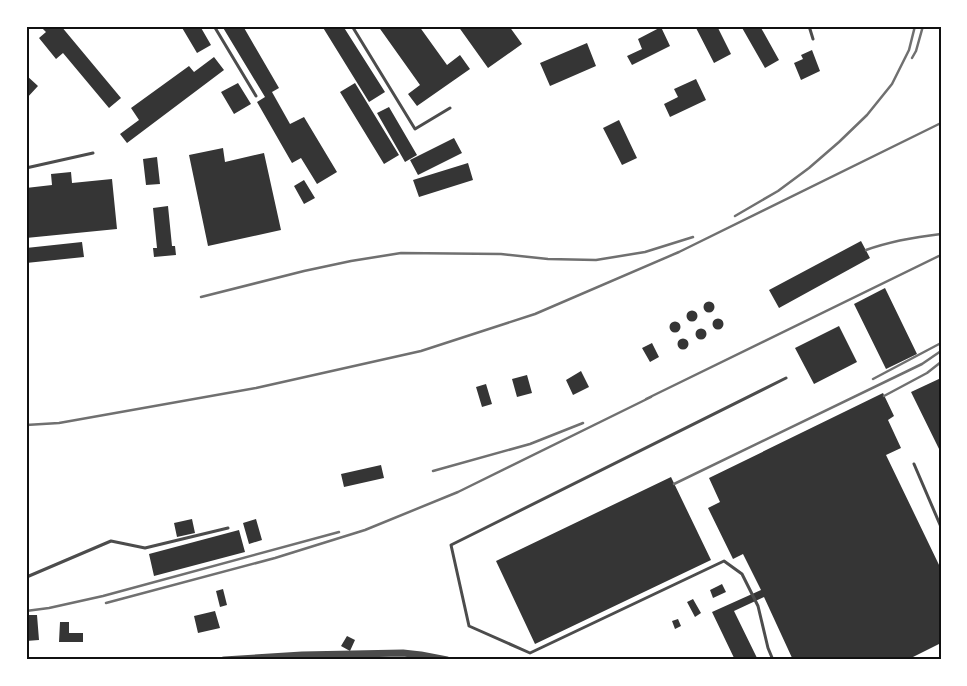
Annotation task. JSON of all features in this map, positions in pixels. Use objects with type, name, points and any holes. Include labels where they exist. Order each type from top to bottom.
[{"type":"street","points":[[224,660],[302,655],[403,653],[447,660]]},
{"type":"lane","points":[[214,26],[256,96]]},
{"type":"lane","points":[[352,26],[415,129],[450,108]]},
{"type":"lane","points":[[809,26],[813,39]]},
{"type":"lane","points":[[26,168],[93,153]]},
{"type":"lane","points":[[773,660],[768,648],[758,606],[742,574],[724,561],[530,654],[469,626],[451,545],[786,378]]},
{"type":"lane","points":[[914,464],[941,527]]},
{"type":"lane","points":[[26,578],[111,542],[145,548],[228,528]]},
{"type":"lane","points":[[937,660],[941,658]]},
{"type":"building","points":[[40,26],[61,26],[121,98],[109,108],[63,53],[56,59],[39,38],[46,32]]},
{"type":"building","points":[[181,26],[200,26],[211,45],[197,53]]},
{"type":"building","points":[[222,26],[243,26],[279,88],[272,92],[290,124],[304,117],[337,172],[317,184],[301,158],[292,163],[257,102],[265,97]]},
{"type":"building","points":[[322,26],[343,26],[385,92],[369,102]]},
{"type":"building","points":[[378,26],[419,26],[447,65],[460,55],[470,69],[417,106],[408,94],[420,85]]},
{"type":"building","points":[[458,26],[509,26],[522,44],[488,68]]},
{"type":"building","points":[[695,26],[717,26],[731,54],[714,63]]},
{"type":"building","points":[[741,26],[760,26],[779,60],[765,68]]},
{"type":"building","points":[[661,27],[670,46],[632,65],[627,56],[642,49],[638,39]]},
{"type":"building","points":[[587,43],[596,66],[550,86],[540,63]]},
{"type":"building","points":[[812,50],[820,71],[801,80],[794,63],[803,59],[801,55]]},
{"type":"building","points":[[214,57],[224,70],[127,143],[120,134],[139,120],[131,108],[189,66],[194,72]]},
{"type":"building","points":[[26,75],[38,86],[26,99]]},
{"type":"building","points":[[696,79],[706,100],[670,117],[664,104],[678,97],[674,89]]},
{"type":"building","points":[[238,83],[251,104],[234,114],[221,92]]},
{"type":"building","points":[[355,83],[399,155],[384,164],[340,92]]},
{"type":"building","points":[[389,107],[417,155],[405,162],[377,113]]},
{"type":"building","points":[[619,120],[637,158],[622,165],[603,128]]},
{"type":"building","points":[[454,138],[462,153],[418,175],[410,160]]},
{"type":"building","points":[[223,148],[225,162],[264,153],[281,230],[208,246],[189,155]]},
{"type":"building","points":[[157,157],[160,184],[146,185],[143,159]]},
{"type":"building","points":[[468,163],[473,180],[419,197],[413,180]]},
{"type":"building","points":[[71,172],[72,183],[112,179],[117,229],[26,238],[26,188],[52,185],[51,174]]},
{"type":"building","points":[[304,180],[315,198],[304,204],[294,186]]},
{"type":"building","points":[[168,206],[172,246],[175,246],[176,255],[154,257],[153,248],[157,248],[153,208]]},
{"type":"building","points":[[861,241],[870,258],[779,308],[769,290]]},
{"type":"building","points":[[82,242],[84,257],[26,263],[26,248]]},
{"type":"building","points":[[885,288],[917,354],[886,369],[854,304]]},
{"type":"building","points":[[707,302],[711,302],[714,307],[713,311],[707,312],[704,309],[704,305]]},
{"type":"building","points":[[690,311],[694,311],[697,316],[696,320],[690,321],[687,318],[687,314]]},
{"type":"building","points":[[716,319],[720,319],[723,324],[722,328],[716,329],[713,326],[713,322]]},
{"type":"building","points":[[673,322],[677,322],[680,327],[679,331],[673,332],[670,329],[670,325]]},
{"type":"building","points":[[839,326],[857,362],[814,384],[795,348]]},
{"type":"building","points":[[699,329],[703,329],[706,334],[705,338],[699,339],[696,336],[696,332]]},
{"type":"building","points":[[681,339],[685,339],[688,344],[687,348],[681,349],[678,346],[678,342]]},
{"type":"building","points":[[652,343],[659,357],[650,362],[642,348]]},
{"type":"building","points":[[581,371],[589,387],[573,395],[566,380]]},
{"type":"building","points":[[527,375],[532,393],[517,397],[512,379]]},
{"type":"building","points":[[941,378],[941,453],[911,392]]},
{"type":"building","points":[[486,384],[492,404],[482,407],[476,387]]},
{"type":"building","points":[[883,393],[894,416],[888,420],[901,448],[886,455],[941,569],[941,643],[907,660],[793,660],[764,597],[734,611],[758,660],[735,660],[712,612],[761,590],[743,554],[733,559],[708,508],[720,502],[709,478]]},
{"type":"building","points":[[381,465],[384,478],[344,487],[341,474]]},
{"type":"building","points":[[671,477],[711,560],[535,644],[496,561]]},
{"type":"building","points":[[192,519],[195,533],[177,537],[174,523]]},
{"type":"building","points":[[256,519],[262,540],[249,544],[243,523]]},
{"type":"building","points":[[239,530],[245,552],[154,576],[149,554]]},
{"type":"building","points":[[722,584],[726,592],[713,598],[710,590]]},
{"type":"building","points":[[223,589],[227,605],[220,607],[216,591]]},
{"type":"building","points":[[693,599],[701,613],[695,617],[687,602]]},
{"type":"building","points":[[215,611],[220,628],[198,633],[194,616]]},
{"type":"building","points":[[26,615],[37,615],[39,640],[26,641]]},
{"type":"building","points":[[678,619],[681,626],[675,629],[672,621]]},
{"type":"building","points":[[60,622],[69,622],[69,633],[83,633],[83,642],[59,642]]},
{"type":"building","points":[[347,636],[355,640],[350,651],[341,646]]},
{"type":"railway","points":[[735,216],[778,191],[809,168],[867,115],[892,84],[909,50],[915,26]]},
{"type":"railway","points":[[912,58],[916,51],[923,26]]},
{"type":"railway","points":[[26,425],[59,423],[256,388],[421,351],[535,314],[679,252],[941,123]]},
{"type":"railway","points":[[866,250],[903,240],[941,234]]},
{"type":"railway","points":[[201,297],[304,271],[401,253],[501,254],[548,259],[596,260],[645,252],[693,237]]},
{"type":"railway","points":[[646,399],[941,255]]},
{"type":"railway","points":[[873,379],[941,343]]},
{"type":"railway","points":[[674,484],[922,364],[941,351]]},
{"type":"railway","points":[[884,396],[927,373],[941,362]]},
{"type":"railway","points":[[106,603],[275,558],[365,530],[458,492],[651,397]]},
{"type":"railway","points":[[433,471],[530,444],[583,423]]},
{"type":"railway","points":[[26,611],[103,596],[339,532]]}]
